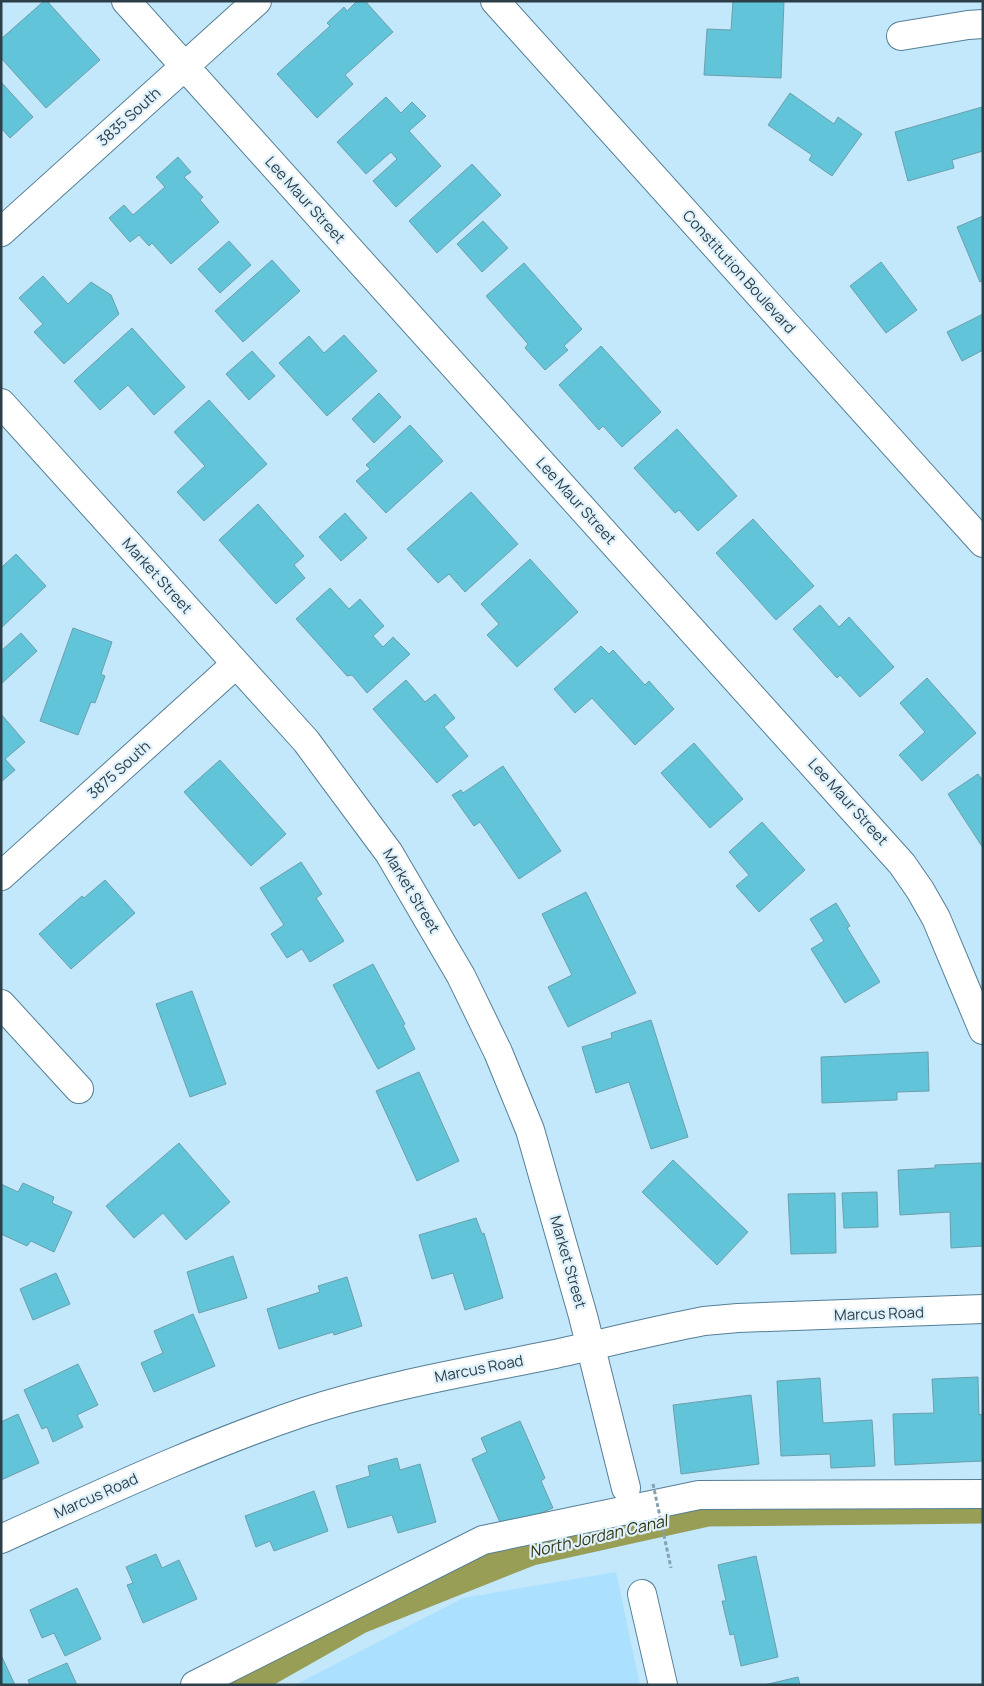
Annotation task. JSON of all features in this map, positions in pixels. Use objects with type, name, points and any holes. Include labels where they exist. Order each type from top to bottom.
[{"type":"street","name":"Lee Maur Street","points":[[126,1],[902,864],[936,918],[983,1030]]},
{"type":"street","name":"3835 South","points":[[1,232],[257,1]]},
{"type":"street","name":"Constitution Boulevard","points":[[495,1],[983,543]]},
{"type":"street","points":[[901,36],[983,24]]},
{"type":"street","name":"Market Street","points":[[1,403],[306,741],[389,853],[461,976],[498,1052],[530,1130],[591,1346],[626,1488]]},
{"type":"street","name":"3875 South","points":[[1,876],[236,664]]},
{"type":"street","points":[[1,1004],[79,1089]]},
{"type":"street","name":"Marcus Road","points":[[1,1539],[190,1454],[305,1412],[369,1393],[433,1378],[704,1321],[738,1318],[983,1309]]},
{"type":"street","points":[[195,1685],[483,1540],[655,1494],[983,1494]]},
{"type":"street","points":[[642,1594],[663,1685]]},
{"type":"path","points":[[655,1494],[671,1568]]},
{"type":"shaded area","points":[[616,1572],[640,1685],[295,1685],[463,1598]]},
{"type":"building","points":[[44,1],[47,1],[100,60],[46,108],[1,58],[1,39]]},
{"type":"building","points":[[357,1],[365,1],[393,32],[345,75],[353,84],[317,118],[277,74],[330,26],[327,23],[344,7],[347,11]]},
{"type":"building","points":[[733,1],[784,1],[781,78],[704,75],[707,29],[731,30]]},
{"type":"building","points":[[1,82],[33,117],[10,138],[1,128]]},
{"type":"building","points":[[790,93],[834,124],[838,117],[862,134],[832,176],[809,160],[812,155],[768,125]]},
{"type":"building","points":[[386,97],[401,113],[412,102],[426,116],[409,131],[441,166],[396,207],[373,181],[397,159],[391,152],[366,174],[337,142]]},
{"type":"building","points":[[982,107],[983,151],[952,160],[954,168],[908,181],[895,132]]},
{"type":"building","points":[[178,157],[191,172],[184,177],[203,197],[200,200],[219,222],[171,264],[152,243],[149,246],[139,235],[130,242],[109,218],[124,205],[133,215],[165,187],[156,177]]},
{"type":"building","points":[[472,164],[501,195],[437,253],[409,221]]},
{"type":"building","points":[[983,216],[983,281],[980,282],[957,227]]},
{"type":"building","points":[[483,221],[508,248],[482,272],[457,244]]},
{"type":"building","points":[[229,241],[251,265],[220,293],[198,269]]},
{"type":"building","points":[[272,260],[300,291],[243,342],[215,311]]},
{"type":"building","points":[[881,262],[917,310],[886,333],[850,286]]},
{"type":"building","points":[[524,263],[582,329],[564,346],[568,350],[545,370],[525,348],[528,344],[486,296]]},
{"type":"building","points":[[43,276],[68,304],[91,282],[111,295],[119,314],[64,364],[34,332],[43,324],[19,298]]},
{"type":"building","points":[[983,314],[983,350],[962,361],[947,332]]},
{"type":"building","points":[[132,328],[185,387],[154,415],[128,385],[100,410],[74,381]]},
{"type":"building","points":[[344,335],[377,371],[327,416],[279,363],[309,336],[324,353]]},
{"type":"building","points":[[601,346],[661,412],[622,447],[603,426],[599,430],[559,385]]},
{"type":"building","points":[[252,351],[275,376],[249,400],[226,374]]},
{"type":"building","points":[[379,393],[401,417],[374,443],[352,419]]},
{"type":"building","points":[[209,400],[267,464],[204,521],[177,492],[205,466],[174,432]]},
{"type":"building","points":[[410,425],[443,461],[386,513],[356,481],[370,469],[366,465]]},
{"type":"building","points":[[677,429],[737,496],[698,531],[679,510],[675,513],[634,468]]},
{"type":"building","points":[[471,492],[518,544],[465,592],[449,574],[438,583],[407,549]]},
{"type":"building","points":[[258,504],[304,556],[294,565],[305,578],[276,604],[219,540]]},
{"type":"building","points":[[345,513],[367,538],[341,561],[319,537]]},
{"type":"building","points":[[753,519],[814,586],[776,620],[716,553]]},
{"type":"building","points":[[16,554],[46,586],[1,628],[1,568]]},
{"type":"building","points":[[530,559],[578,612],[517,667],[487,635],[499,624],[481,604]]},
{"type":"building","points":[[330,588],[349,609],[360,599],[384,626],[373,636],[383,647],[393,637],[410,654],[367,693],[352,675],[347,676],[296,619]]},
{"type":"building","points":[[820,605],[839,627],[849,617],[894,667],[860,697],[840,675],[837,678],[793,629]]},
{"type":"building","points":[[73,628],[112,642],[101,674],[105,676],[95,703],[91,702],[78,735],[40,721]]},
{"type":"building","points":[[21,633],[37,651],[1,684],[1,651]]},
{"type":"building","points":[[601,646],[609,654],[613,650],[645,685],[649,681],[674,709],[635,745],[592,698],[575,713],[554,689]]},
{"type":"building","points":[[927,678],[976,733],[922,781],[899,755],[925,732],[900,703]]},
{"type":"building","points":[[406,680],[425,702],[435,694],[455,718],[444,727],[468,756],[437,783],[373,709]]},
{"type":"building","points":[[1,714],[25,742],[5,759],[15,770],[1,782]]},
{"type":"building","points":[[694,743],[743,799],[710,828],[661,773]]},
{"type":"building","points":[[220,760],[286,834],[251,866],[184,792]]},
{"type":"building","points":[[503,766],[561,851],[519,879],[480,822],[474,826],[452,795],[461,790],[463,793]]},
{"type":"building","points":[[978,774],[983,781],[983,848],[948,794]]},
{"type":"building","points":[[762,822],[805,870],[759,912],[736,886],[749,875],[729,852]]},
{"type":"building","points":[[301,862],[322,894],[316,898],[344,941],[310,962],[302,949],[287,958],[271,934],[284,925],[260,888]]},
{"type":"building","points":[[105,880],[135,913],[71,969],[39,934],[82,896],[84,898]]},
{"type":"building","points":[[586,892],[636,993],[568,1027],[548,987],[572,975],[542,914]]},
{"type":"building","points":[[836,903],[850,926],[847,928],[880,982],[845,1003],[811,949],[824,941],[810,919]]},
{"type":"building","points":[[373,964],[405,1024],[403,1025],[415,1049],[378,1069],[333,985]]},
{"type":"building","points":[[192,991],[226,1084],[190,1097],[156,1004]]},
{"type":"building","points":[[651,1020],[688,1137],[651,1149],[629,1082],[596,1093],[582,1047],[612,1038],[611,1033]]},
{"type":"building","points":[[928,1052],[929,1091],[897,1092],[897,1100],[822,1103],[821,1057]]},
{"type":"building","points":[[419,1072],[459,1161],[417,1181],[376,1091]]},
{"type":"building","points":[[179,1143],[230,1202],[186,1240],[163,1213],[134,1238],[106,1206]]},
{"type":"building","points":[[673,1160],[748,1232],[717,1265],[642,1192]]},
{"type":"building","points":[[982,1163],[983,1246],[951,1248],[950,1212],[900,1215],[898,1170],[935,1168],[935,1165]]},
{"type":"building","points":[[23,1183],[54,1197],[52,1203],[72,1212],[54,1252],[31,1241],[27,1246],[1,1234],[1,1184],[18,1192]]},
{"type":"building","points":[[877,1192],[878,1227],[844,1228],[842,1193]]},
{"type":"building","points":[[835,1193],[836,1253],[791,1254],[788,1194]]},
{"type":"building","points":[[476,1218],[482,1234],[484,1233],[503,1298],[465,1310],[453,1273],[432,1279],[419,1235]]},
{"type":"building","points":[[233,1256],[247,1298],[199,1313],[187,1272]]},
{"type":"building","points":[[56,1273],[70,1304],[33,1320],[20,1289]]},
{"type":"building","points":[[347,1277],[362,1326],[334,1335],[333,1332],[279,1349],[267,1309],[320,1292],[318,1286]]},
{"type":"building","points":[[193,1314],[215,1366],[154,1392],[141,1363],[163,1353],[154,1331]]},
{"type":"building","points":[[78,1364],[98,1405],[77,1415],[83,1427],[53,1442],[47,1427],[42,1429],[24,1390]]},
{"type":"building","points":[[978,1377],[979,1415],[983,1414],[983,1461],[895,1465],[893,1414],[934,1413],[932,1379]]},
{"type":"building","points":[[820,1378],[823,1423],[872,1420],[875,1466],[831,1468],[830,1454],[781,1456],[777,1381]]},
{"type":"building","points":[[751,1395],[759,1464],[681,1474],[673,1405]]},
{"type":"building","points":[[18,1414],[39,1463],[1,1480],[1,1422]]},
{"type":"building","points":[[520,1421],[545,1478],[541,1481],[553,1508],[503,1529],[472,1459],[487,1452],[481,1438]]},
{"type":"building","points":[[397,1458],[400,1470],[420,1464],[436,1522],[398,1533],[392,1515],[348,1528],[336,1486],[370,1476],[368,1466]]},
{"type":"building","points":[[314,1491],[328,1531],[274,1551],[270,1541],[256,1547],[245,1516]]},
{"type":"building","points":[[156,1554],[162,1568],[179,1560],[197,1599],[143,1623],[127,1585],[133,1583],[126,1567]]},
{"type":"building","points":[[756,1556],[778,1657],[741,1666],[734,1634],[730,1635],[722,1601],[726,1601],[718,1565]]},
{"type":"building","points":[[77,1588],[101,1639],[65,1656],[54,1633],[42,1638],[30,1610]]},
{"type":"building","points":[[1,1655],[15,1685],[1,1685]]},
{"type":"building","points":[[67,1663],[77,1685],[30,1685],[28,1680]]},
{"type":"building","points":[[798,1677],[800,1685],[764,1685]]},
{"type":"waterway","name":"North Jordan Canal","points":[[242,1685],[360,1618],[531,1550],[707,1511],[983,1508]]}]
